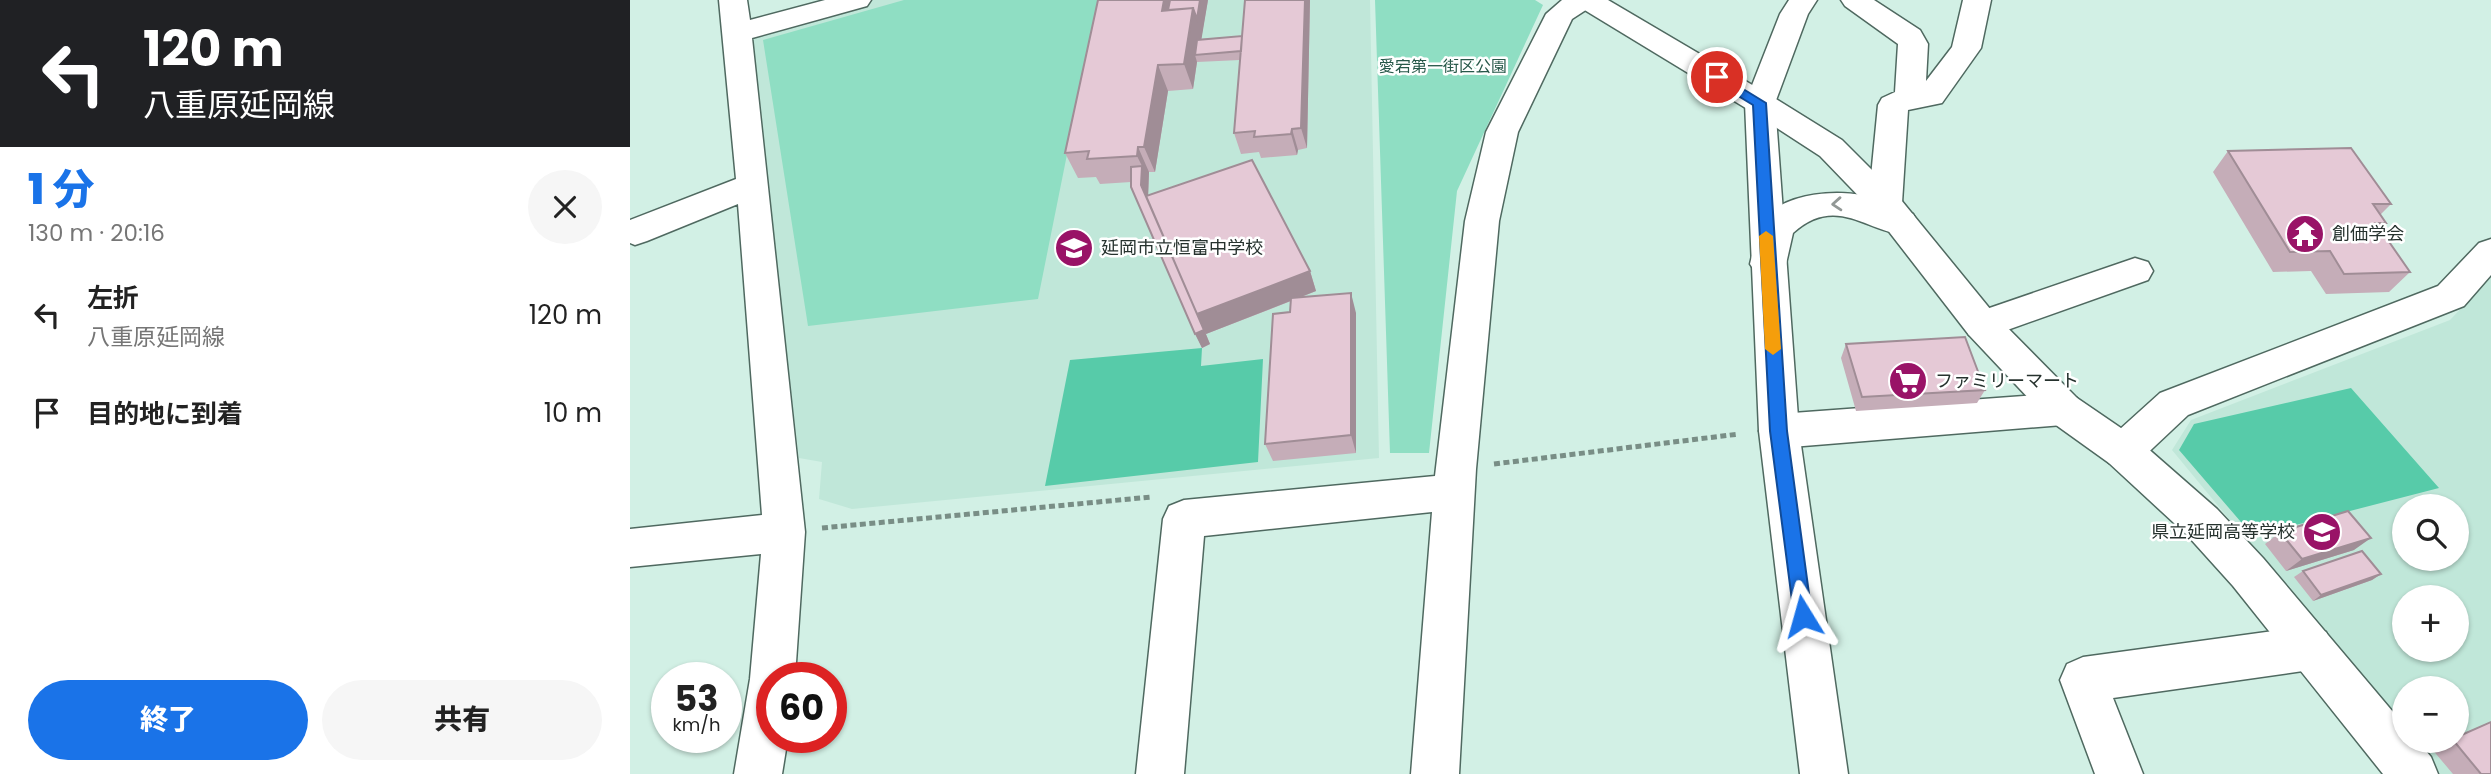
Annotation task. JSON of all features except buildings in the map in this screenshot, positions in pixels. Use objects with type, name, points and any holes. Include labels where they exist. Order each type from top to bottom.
[{"type":"street","points":[[773,662],[784,532],[735,17],[857,0]]},
{"type":"street","points":[[1435,774],[1456,480],[1482,221],[1502,132],[1560,14],[1585,0],[1831,148],[1893,213],[1982,325],[2063,408],[2123,450],[2202,522],[2248,572],[2414,774]]},
{"type":"street","points":[[1803,0],[1794,14],[1760,103],[1779,431],[1824,774]]},
{"type":"street","points":[[1855,0],[1910,36],[1913,44],[1910,97]]},
{"type":"street","points":[[1893,213],[1893,105],[1910,97],[1931,96],[1966,48],[1977,0]]},
{"type":"street","points":[[635,232],[753,185]]},
{"type":"street","points":[[1768,264],[1778,226],[1788,217],[1813,206],[1848,203],[1893,213]]},
{"type":"street","points":[[2123,450],[2174,404],[2451,296],[2491,252]]},
{"type":"street","points":[[1982,325],[2135,271]]},
{"type":"street","points":[[1779,431],[2063,408]]},
{"type":"street","points":[[1160,774],[1184,519],[1456,480]]},
{"type":"street","points":[[630,548],[784,532]]},
{"type":"street","points":[[2119,774],[2083,680],[2310,648]]},
{"type":"street","points":[[758,774],[761,753]]},
{"type":"path","points":[[1456,480],[1711,436],[1779,431]]},
{"type":"path","points":[[784,532],[1154,497]]},
{"type":"shaded area","name":"延岡市立恒富中学校","points":[[872,0],[1370,0],[1379,458],[852,509],[819,499],[822,462],[799,458],[748,39],[757,32]]},
{"type":"shaded area","name":"県立延岡高等学校","points":[[2491,277],[2491,774],[2440,774],[2423,753],[2469,753],[2469,676],[2392,676],[2392,716],[2172,450],[2191,420],[2450,320]]},
{"type":"shaded area","points":[[1202,348],[1201,366],[1263,359],[1258,462],[1045,486],[1070,360]]},
{"type":"shaded area","points":[[2351,388],[2439,488],[2416,494],[2392,494],[2392,500],[2253,536],[2179,450],[2194,424]]},
{"type":"green space","points":[[904,0],[1098,0],[1038,299],[808,326],[763,40]]},
{"type":"green space","name":"愛宕第一街区公園","points":[[1375,0],[1535,0],[1543,5],[1457,191],[1429,453],[1390,453]]},
{"type":"slow traffic","points":[[1766,236],[1773,349]]},
{"type":"place","name":"創価学会","points":[[2305,234]]},
{"type":"place","name":"延岡市立恒富中学校","points":[[1074,248]]},
{"type":"place","name":"ファミリーマート","points":[[1908,381]]},
{"type":"place","name":"県立延岡高等学校","points":[[2322,532]]},
{"type":"route","points":[[1717,77],[1760,103],[1779,431],[1803,616]]}]
